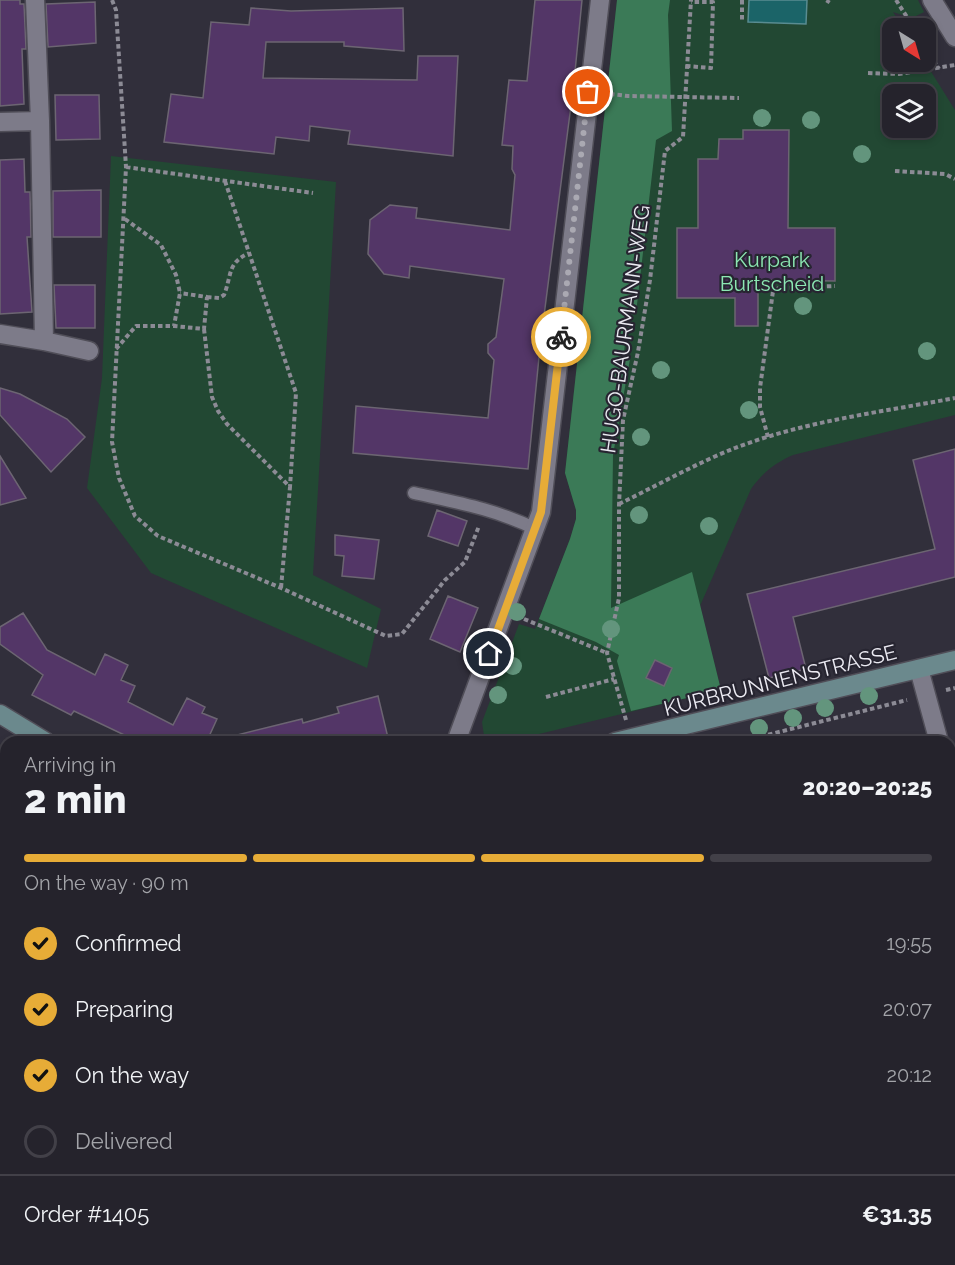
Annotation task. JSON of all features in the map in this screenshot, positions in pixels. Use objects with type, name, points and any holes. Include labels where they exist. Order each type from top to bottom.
[{"type":"main road","name":"KURBRUNNENSTRASSE","points":[[640,736],[955,660]]},
{"type":"main road","points":[[0,714],[36,736]]},
{"type":"street","points":[[35,0],[40,121],[44,341]]},
{"type":"street","points":[[458,736],[536,529],[544,492],[600,0]]},
{"type":"street","points":[[933,0],[955,37]]},
{"type":"street","points":[[0,122],[40,121]]},
{"type":"street","points":[[0,334],[90,351]]},
{"type":"street","points":[[919,669],[937,736]]},
{"type":"lane","points":[[414,493],[486,509],[536,529]]},
{"type":"path","points":[[112,0],[116,10],[126,167],[112,442],[119,478],[135,516],[158,536],[386,636],[402,634],[445,580],[465,562],[486,509]]},
{"type":"path","points":[[742,0],[742,22]]},
{"type":"path","points":[[896,0],[908,18]]},
{"type":"path","points":[[686,66],[711,68],[713,2],[691,1]]},
{"type":"path","name":"HUGO-BAURMANN-WEG","points":[[622,736],[614,679],[607,652],[619,598],[619,505],[623,420],[638,352],[650,280],[665,152],[683,137],[691,1]]},
{"type":"path","points":[[936,64],[939,69]]},
{"type":"path","points":[[868,73],[899,74],[955,65]]},
{"type":"path","points":[[588,92],[628,96],[739,98]]},
{"type":"path","points":[[126,167],[313,193]]},
{"type":"path","points":[[894,171],[945,174],[955,179]]},
{"type":"path","points":[[225,181],[296,393],[281,588]]},
{"type":"path","points":[[124,219],[161,245],[176,275],[180,293],[174,326]]},
{"type":"path","points":[[180,293],[219,298],[224,295],[230,271],[237,258],[249,253]]},
{"type":"path","points":[[768,438],[760,406],[760,388],[772,291],[779,288],[835,286]]},
{"type":"path","points":[[207,297],[204,329],[212,397],[218,411],[227,424],[290,487]]},
{"type":"path","points":[[115,349],[136,326],[204,329]]},
{"type":"path","points":[[619,505],[734,448],[816,425],[955,398]]},
{"type":"path","points":[[542,626],[607,652]]},
{"type":"path","points":[[546,697],[614,679]]},
{"type":"path","points":[[763,736],[955,688]]},
{"type":"green space","name":"Kurpark Burtscheid","points":[[617,0],[918,0],[924,12],[912,18],[893,12],[897,18],[882,18],[882,72],[931,72],[955,110],[955,415],[793,455],[769,469],[755,483],[700,606],[721,690],[531,736],[484,736],[482,722],[519,624],[535,629],[576,519],[576,510],[565,473]]},
{"type":"green space","points":[[111,156],[336,182],[313,575],[381,609],[367,668],[151,573],[87,488],[102,378]]},
{"type":"shaded area","points":[[617,0],[670,0],[668,15],[672,131],[656,140],[636,313],[627,316],[624,354],[630,359],[613,455],[611,608],[692,572],[721,690],[631,711],[617,661],[619,655],[596,642],[539,619],[576,519],[576,510],[565,473]]},
{"type":"shaded area","points":[[749,0],[807,0],[806,24],[748,22]]},
{"type":"building","points":[[0,0],[20,0],[20,4],[24,4],[26,49],[22,49],[24,104],[0,106]]},
{"type":"building","points":[[535,0],[582,0],[574,82],[540,347],[528,469],[353,453],[356,406],[488,418],[494,360],[488,353],[488,344],[496,337],[504,279],[410,266],[409,278],[384,274],[368,254],[370,220],[390,205],[417,208],[416,218],[510,230],[515,175],[512,169],[513,146],[502,145],[509,80],[527,81]]},
{"type":"building","points":[[95,2],[96,43],[48,47],[46,4]]},
{"type":"building","points":[[251,8],[291,11],[403,8],[404,51],[344,46],[344,42],[266,42],[263,78],[417,80],[418,56],[458,56],[453,156],[348,144],[350,131],[310,126],[309,141],[276,137],[274,154],[164,142],[171,94],[203,98],[211,22],[249,25]]},
{"type":"building","points":[[55,95],[99,95],[100,139],[56,140]]},
{"type":"building","points":[[743,130],[789,130],[788,228],[835,228],[835,281],[758,280],[758,326],[735,326],[735,298],[677,298],[677,228],[698,228],[698,159],[718,159],[719,139],[743,139]]},
{"type":"building","points":[[24,159],[25,192],[30,192],[31,237],[27,237],[32,312],[0,314],[0,160]]},
{"type":"building","points":[[101,190],[101,237],[53,237],[53,191]]},
{"type":"building","points":[[54,285],[95,285],[95,328],[56,328]]},
{"type":"building","points":[[0,388],[20,394],[67,419],[85,437],[51,472],[0,415]]},
{"type":"building","points":[[955,449],[955,577],[793,617],[806,669],[769,678],[747,594],[935,549],[913,460]]},
{"type":"building","points":[[0,456],[26,498],[0,505]]},
{"type":"building","points":[[437,510],[467,521],[458,546],[428,536]]},
{"type":"building","points":[[335,535],[379,540],[374,579],[342,576],[344,556],[335,555]]},
{"type":"building","points":[[448,596],[478,608],[460,652],[430,639]]},
{"type":"building","points":[[23,613],[47,650],[95,675],[105,654],[128,665],[121,680],[135,686],[128,702],[173,725],[187,698],[205,707],[202,713],[217,719],[209,736],[126,736],[74,711],[71,715],[32,695],[43,675],[0,644],[0,627]]},
{"type":"building","points":[[655,660],[672,668],[664,686],[646,678]]},
{"type":"building","points":[[378,696],[388,736],[237,736],[302,719],[303,723],[339,713],[337,707]]},
{"type":"way so far","points":[[561,337],[588,92]]},
{"type":"route","points":[[489,654],[541,512],[561,337]]}]
